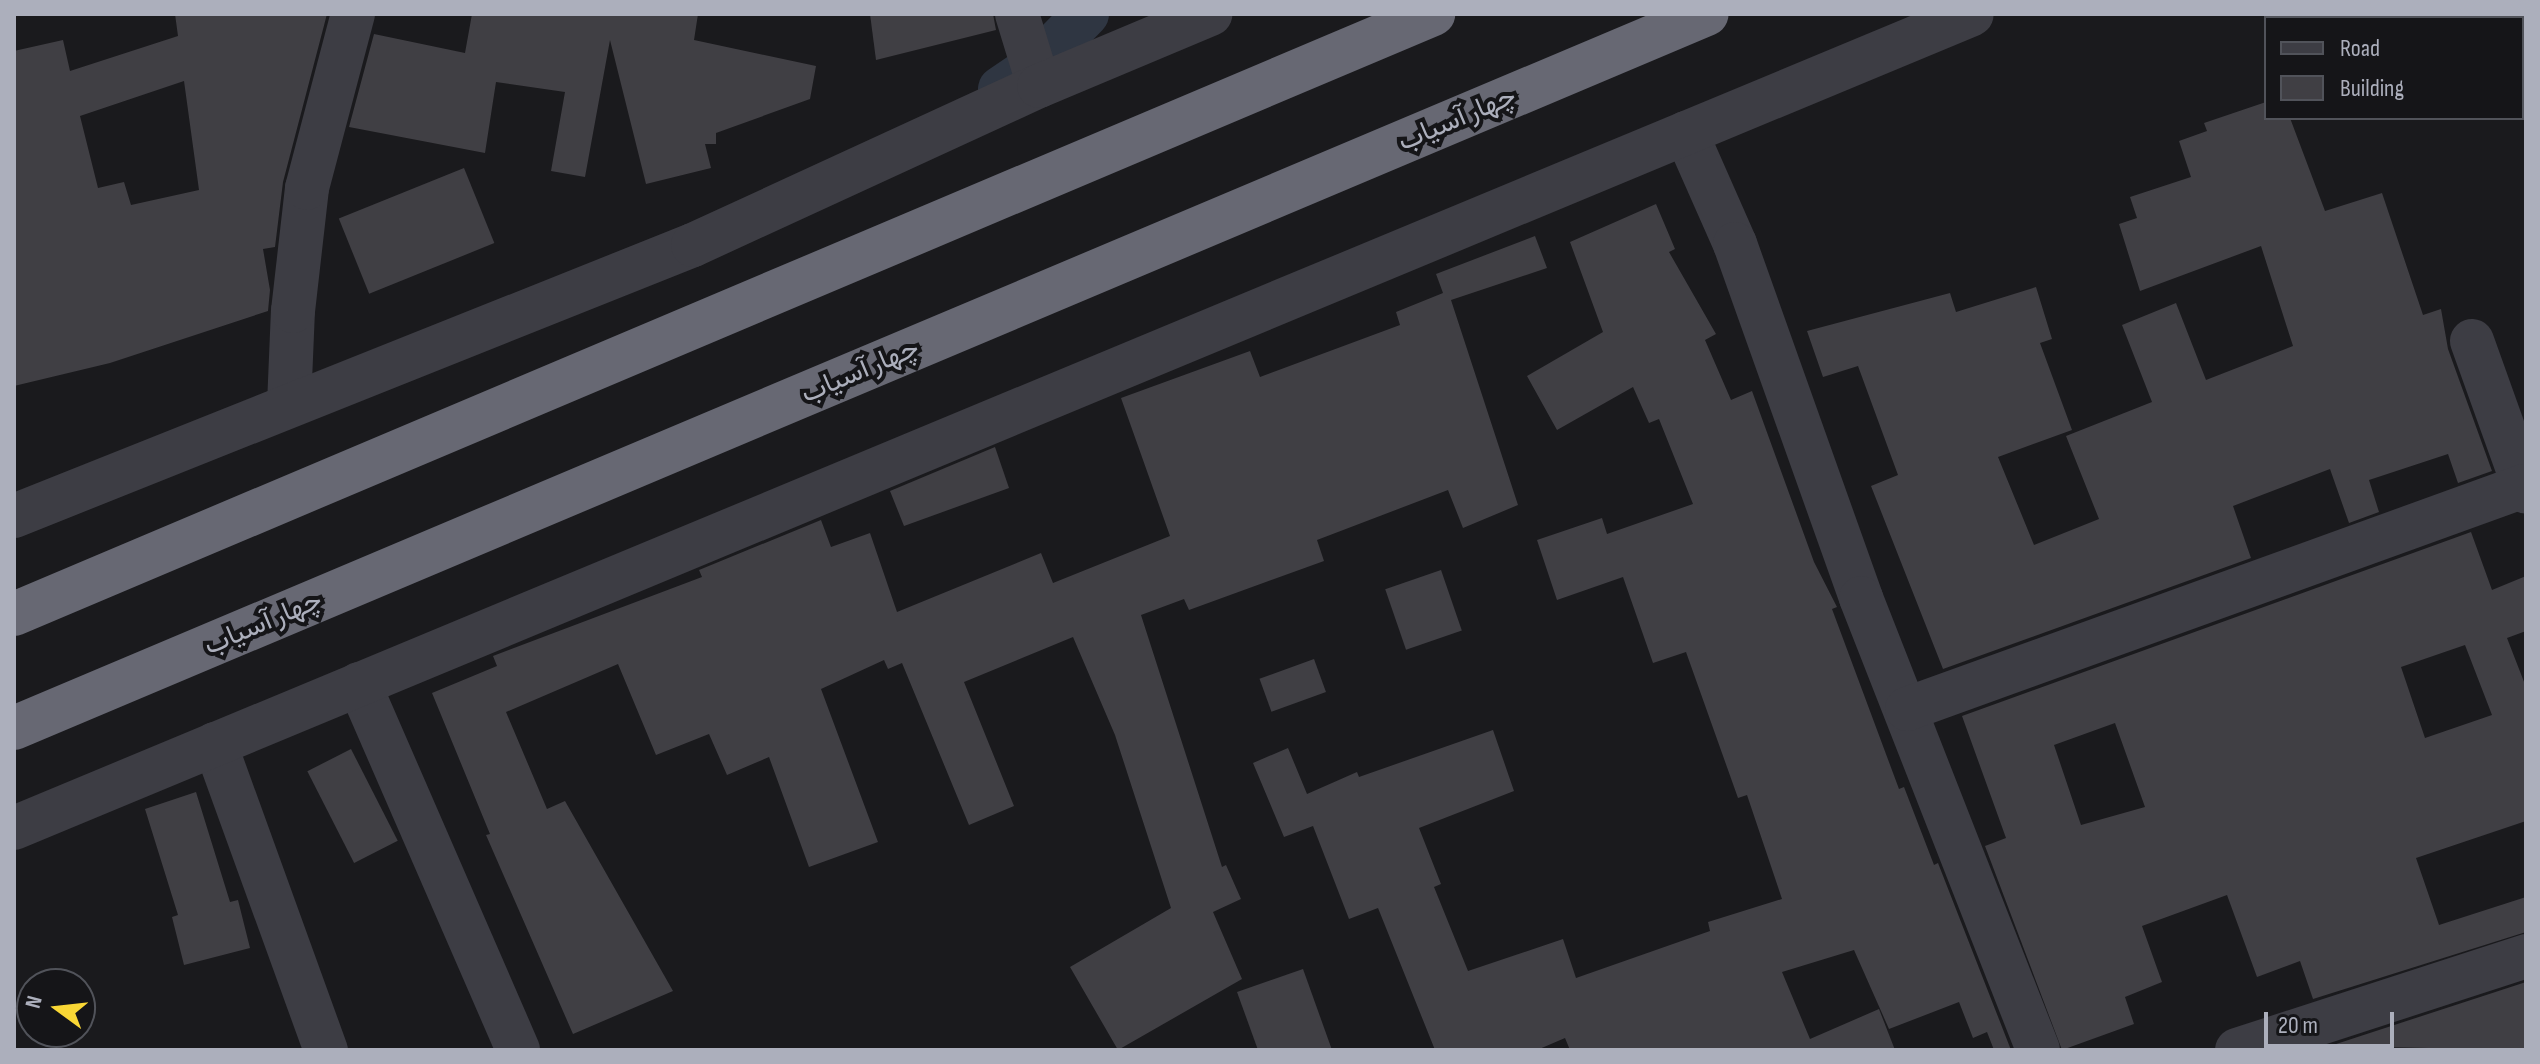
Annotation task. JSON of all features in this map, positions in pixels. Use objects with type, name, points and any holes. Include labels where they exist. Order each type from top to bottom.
[{"type":"highway","points":[[14,614],[1433,14]]},
{"type":"highway","name":"چهار آسیاب","points":[[14,728],[1635,28],[1707,14]]},
{"type":"street","points":[[289,405],[307,188],[353,14]]},
{"type":"street","points":[[14,516],[693,245],[1039,86],[1210,14]]},
{"type":"street","points":[[14,828],[1972,14]]},
{"type":"street","points":[[1020,22],[1039,86]]},
{"type":"street","points":[[1686,133],[1735,244],[1861,598],[2038,1050]]},
{"type":"street","points":[[1907,709],[2525,489],[2472,341]]},
{"type":"street","points":[[359,684],[518,1050]]},
{"type":"street","points":[[215,744],[326,1050]]},
{"type":"street","points":[[2237,1050],[2526,956]]},
{"type":"building","points":[[175,14],[327,14],[283,182],[275,247],[263,249],[270,290],[268,311],[110,363],[14,386],[14,51],[63,40],[70,71],[178,36]],"holes":[[[184,81],[199,190],[131,205],[124,182],[98,188],[80,116]]]},
{"type":"building","points":[[472,14],[698,14],[694,40],[816,66],[810,99],[716,133],[716,144],[705,144],[711,168],[646,184],[610,40],[585,177],[551,171],[565,92],[496,82],[485,153],[349,127],[374,34],[465,53]]},
{"type":"building","points":[[870,14],[993,14],[996,30],[876,60]]},
{"type":"building","points":[[2264,103],[2264,120],[2291,120],[2325,211],[2382,193],[2423,315],[2441,309],[2448,349],[2492,471],[2458,483],[2448,454],[2369,480],[2379,512],[2349,523],[2330,469],[2233,506],[2251,558],[1943,669],[1871,486],[1898,475],[1858,366],[1823,377],[1807,331],[1950,293],[1956,312],[2036,287],[2052,339],[2040,343],[2072,430],[1998,457],[2034,545],[2099,519],[2066,436],[2152,402],[2122,325],[2176,303],[2206,380],[2293,346],[2261,246],[2140,291],[2119,224],[2137,218],[2130,197],[2191,177],[2179,141],[2207,131],[2204,123]]},
{"type":"building","points":[[464,168],[494,243],[369,294],[339,219]]},
{"type":"building","points":[[1656,204],[1675,249],[1669,252],[1716,334],[1705,340],[1731,400],[1752,391],[1814,562],[1837,607],[1832,609],[1899,789],[1904,787],[1934,865],[1938,863],[2011,1050],[1994,1050],[1987,1032],[1973,1038],[1959,1002],[1889,1029],[1854,950],[1782,972],[1810,1039],[1879,1009],[1895,1050],[1570,1050],[1565,1038],[1537,1050],[1435,1050],[1378,908],[1349,919],[1313,826],[1284,837],[1253,763],[1288,748],[1307,794],[1357,772],[1359,777],[1493,730],[1514,791],[1419,828],[1441,884],[1434,887],[1468,971],[1563,939],[1576,978],[1710,931],[1708,922],[1782,899],[1747,795],[1738,798],[1686,652],[1653,663],[1623,577],[1557,600],[1537,540],[1602,518],[1607,534],[1693,504],[1659,419],[1649,423],[1633,387],[1557,430],[1527,376],[1603,332],[1570,242]]},
{"type":"building","points":[[1535,236],[1547,268],[1451,300],[1518,505],[1463,528],[1448,490],[1317,540],[1324,561],[1189,610],[1184,599],[1141,615],[1222,867],[1226,865],[1241,899],[1213,912],[1242,979],[1118,1050],[1070,967],[1171,908],[1115,735],[1073,637],[964,682],[1014,806],[969,825],[902,663],[888,669],[884,660],[821,689],[878,842],[809,867],[769,757],[727,775],[709,734],[656,755],[618,664],[506,712],[547,809],[565,801],[673,991],[573,1034],[486,835],[490,834],[432,693],[497,666],[493,656],[702,577],[699,570],[821,520],[831,547],[870,533],[897,612],[1041,553],[1053,583],[1170,536],[1121,398],[1250,351],[1260,377],[1400,325],[1396,312],[1443,293],[1436,274]]},
{"type":"building","points":[[995,447],[1009,488],[904,526],[890,491]]},
{"type":"building","points":[[2471,532],[2492,590],[2526,576],[2526,631],[2507,638],[2526,687],[2526,821],[2416,858],[2439,925],[2526,897],[2526,932],[2313,999],[2300,961],[2257,977],[2227,895],[2142,926],[2162,982],[2125,997],[2134,1024],[2062,1050],[1985,846],[2006,838],[1962,716]],"holes":[[[2465,645],[2492,715],[2425,738],[2401,667]],[[2115,723],[2145,807],[2081,825],[2054,745]]]},
{"type":"building","points":[[1441,570],[1462,631],[1406,650],[1385,589]]},
{"type":"building","points":[[1314,659],[1326,692],[1271,712],[1259,679]]},
{"type":"building","points":[[351,749],[398,841],[354,863],[307,771]]},
{"type":"building","points":[[196,792],[230,902],[238,900],[250,948],[184,965],[172,917],[178,915],[145,809]]},
{"type":"building","points":[[1303,969],[1332,1050],[1258,1050],[1237,992]]},
{"type":"building","points":[[2526,982],[2526,1050],[2330,1046]]},
{"type":"waterway","points":[[1001,89],[1035,66],[1086,14]]}]
